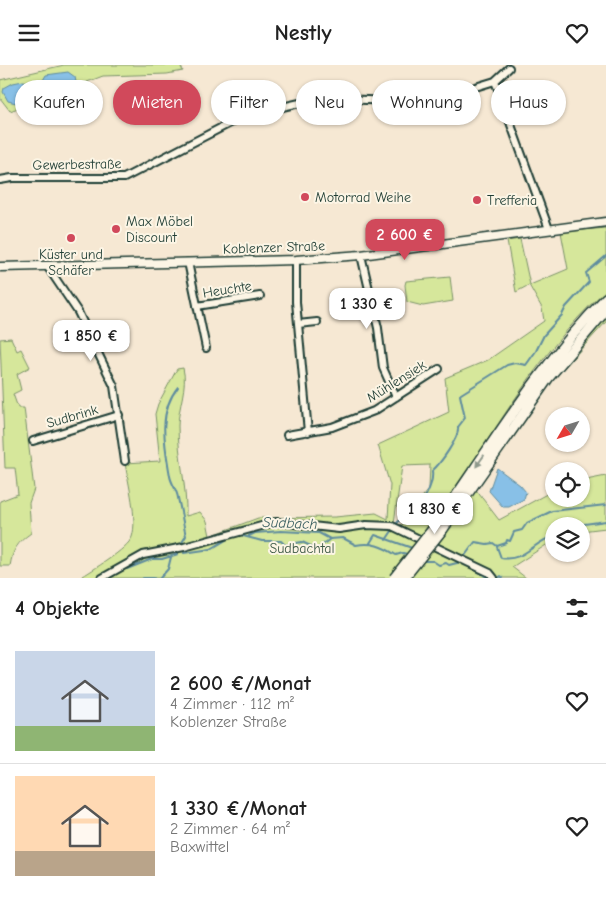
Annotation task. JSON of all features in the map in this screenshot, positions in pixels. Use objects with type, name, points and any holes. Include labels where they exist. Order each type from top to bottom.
[{"type":"highway","points":[[394,578],[440,527],[542,372],[570,337],[606,298]]},
{"type":"highway","points":[[404,578],[549,377],[606,309]]},
{"type":"main road","name":"Koblenzer Straße","points":[[0,267],[296,260],[361,255],[606,222]]},
{"type":"street","name":"Gewerbestraße","points":[[496,80],[509,68]]},
{"type":"street","name":"Gewerbestraße","points":[[0,180],[12,178],[124,178],[238,119],[297,102],[322,98],[411,102],[433,100],[491,82]]},
{"type":"street","points":[[511,125],[549,229]]},
{"type":"street","points":[[361,255],[378,328],[383,368],[396,397]]},
{"type":"street","points":[[296,260],[298,324],[308,432]]},
{"type":"street","name":"Heuchte","points":[[188,263],[206,348]]},
{"type":"street","points":[[47,266],[78,311],[114,386],[125,461]]},
{"type":"street","name":"Heuchte","points":[[197,306],[260,296]]},
{"type":"street","points":[[298,324],[317,322]]},
{"type":"street","name":"Mühlensiek","points":[[287,435],[332,427],[374,411],[440,369]]},
{"type":"street","name":"Sudbrink","points":[[33,441],[119,415]]},
{"type":"street","points":[[102,578],[143,555],[184,547],[276,522],[339,529],[366,525],[392,526],[490,573],[494,578]]},
{"type":"green space","points":[[64,65],[180,65],[183,71],[167,74],[103,76],[92,80],[15,80],[15,109],[10,111],[0,98],[0,80]]},
{"type":"green space","name":"Sudbachtal","points":[[606,228],[606,290],[579,317],[531,376],[422,535],[434,548],[476,490],[499,520],[545,495],[545,507],[590,507],[590,479],[606,476],[606,528],[590,530],[590,517],[545,517],[545,546],[512,567],[526,578],[80,578],[117,553],[132,537],[134,521],[125,463],[160,461],[155,414],[158,404],[177,369],[183,368],[184,375],[184,390],[178,426],[186,516],[200,512],[207,521],[210,536],[258,518],[335,517],[376,513],[388,519],[390,485],[378,445],[449,412],[445,378],[488,360],[544,321],[542,308],[529,285],[516,292],[507,241],[520,239],[530,285],[568,269],[561,232]],"holes":[[[430,465],[429,488],[402,525],[394,523],[402,466]]]},
{"type":"green space","points":[[450,277],[453,301],[423,306],[407,302],[406,281]]},
{"type":"green space","points":[[606,317],[606,322],[552,381],[558,373]]},
{"type":"green space","points":[[11,338],[17,351],[21,349],[30,367],[17,374],[21,390],[13,394],[18,408],[24,408],[34,489],[29,503],[31,533],[16,547],[10,566],[0,566],[0,501],[18,494],[15,468],[5,468],[0,339]]},
{"type":"water","points":[[68,72],[75,77],[76,80],[43,80],[46,75]]},
{"type":"water","points":[[15,83],[15,103],[8,101],[3,92],[4,88]]},
{"type":"water","points":[[497,468],[520,485],[526,492],[524,499],[509,507],[503,507],[489,491]]},
{"type":"waterway","points":[[461,394],[507,365],[515,363],[526,365],[544,335],[589,282],[586,273],[606,256]]},
{"type":"waterway","points":[[178,387],[171,397],[167,408],[164,430],[170,476],[177,495],[186,536],[181,544]]},
{"type":"waterway","points":[[411,513],[426,495],[431,482],[432,471],[449,450],[456,437],[458,427],[465,418],[460,395]]},
{"type":"waterway","name":"Sudbach","points":[[464,557],[475,542],[493,543],[497,546],[506,543],[507,540],[510,541],[514,532],[522,530],[527,523],[552,511],[606,505]]},
{"type":"waterway","points":[[396,524],[405,515]]},
{"type":"waterway","points":[[590,523],[606,521]]},
{"type":"waterway","name":"Sudbach","points":[[249,536],[255,533],[281,531],[319,533],[330,539],[343,538],[356,545],[367,544],[377,546],[396,555],[407,554]]},
{"type":"waterway","points":[[386,540],[392,531]]},
{"type":"waterway","name":"Sudbach","points":[[370,543],[375,535],[412,548]]},
{"type":"waterway","name":"Sudbach","points":[[243,536],[262,541],[281,541],[285,545],[302,542],[317,549],[330,539]]},
{"type":"waterway","name":"Sudbach","points":[[184,553],[211,549],[226,540]]},
{"type":"waterway","points":[[497,547],[501,558],[516,557],[545,540]]},
{"type":"waterway","name":"Sudbach","points":[[127,569],[152,559],[162,559],[178,554]]},
{"type":"waterway","name":"Sudbach","points":[[160,578],[168,569],[171,557]]},
{"type":"waterway","name":"Sudbach","points":[[420,561],[433,561],[439,565],[461,562]]},
{"type":"waterway","points":[[469,566],[488,578]]},
{"type":"waterway","points":[[498,578],[501,576],[503,578]]},
{"type":"waterway","name":"Sudbach","points":[[143,578],[154,578]]},
{"type":"place","name":"Motorrad Weihe","points":[[305,197]]},
{"type":"place","name":"Trefferia","points":[[477,200]]},
{"type":"place","name":"Max Möbel Discount","points":[[116,229]]},
{"type":"place","name":"Küster und Schäfer","points":[[71,238]]}]
